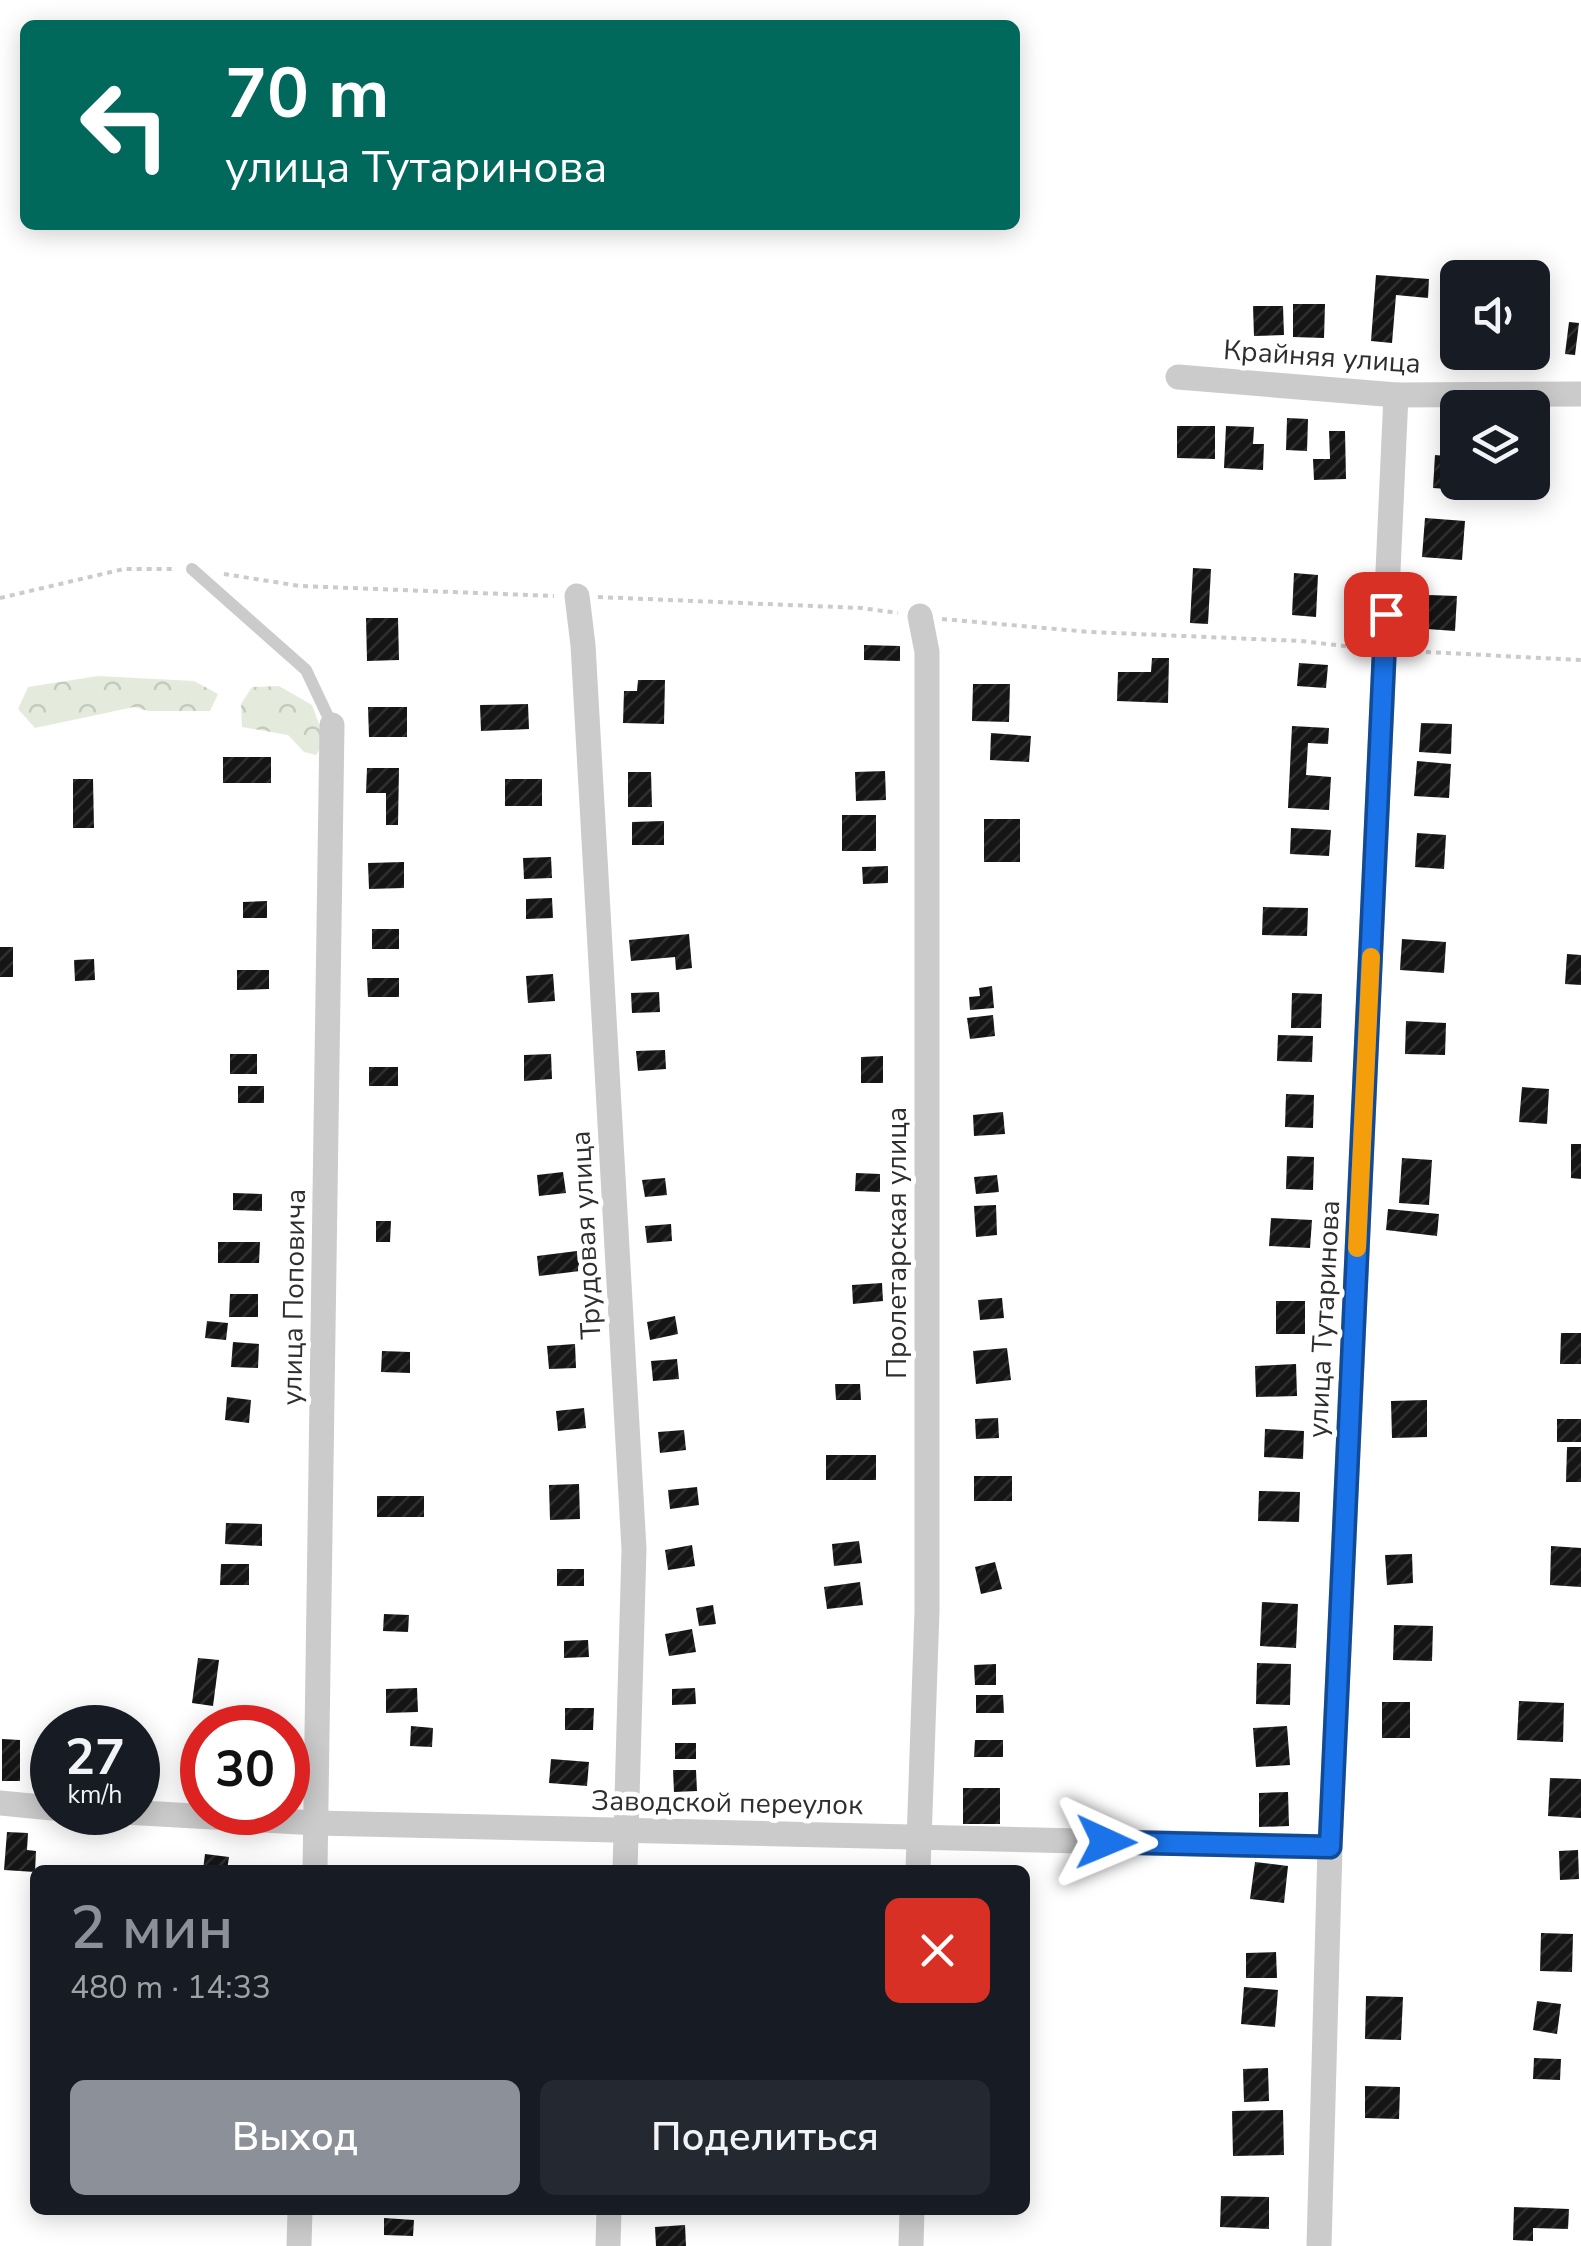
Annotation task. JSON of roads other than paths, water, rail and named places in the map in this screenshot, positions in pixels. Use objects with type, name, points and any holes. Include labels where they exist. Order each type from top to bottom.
[{"type":"street","name":"Крайняя улица","points":[[1178,378],[1396,395],[1581,394]]},
{"type":"street","name":"улица Тутаринова","points":[[1319,2246],[1330,1847],[1396,395]]},
{"type":"street","name":"Трудовая улица","points":[[578,596],[634,1549],[624,1865]]},
{"type":"street","name":"Пролетарская улица","points":[[918,1865],[927,1611],[927,652],[920,616]]},
{"type":"street","name":"улица Поповича","points":[[315,1865],[332,724]]},
{"type":"street","points":[[0,1802],[30,1805]]},
{"type":"street","name":"Заводской переулок","points":[[160,1814],[317,1823],[1330,1847]]},
{"type":"street","points":[[299,2246],[300,2215]]},
{"type":"street","points":[[608,2246],[609,2215]]},
{"type":"street","points":[[912,2215],[912,2246]]},
{"type":"lane","points":[[192,569],[306,670],[332,724]]}]
